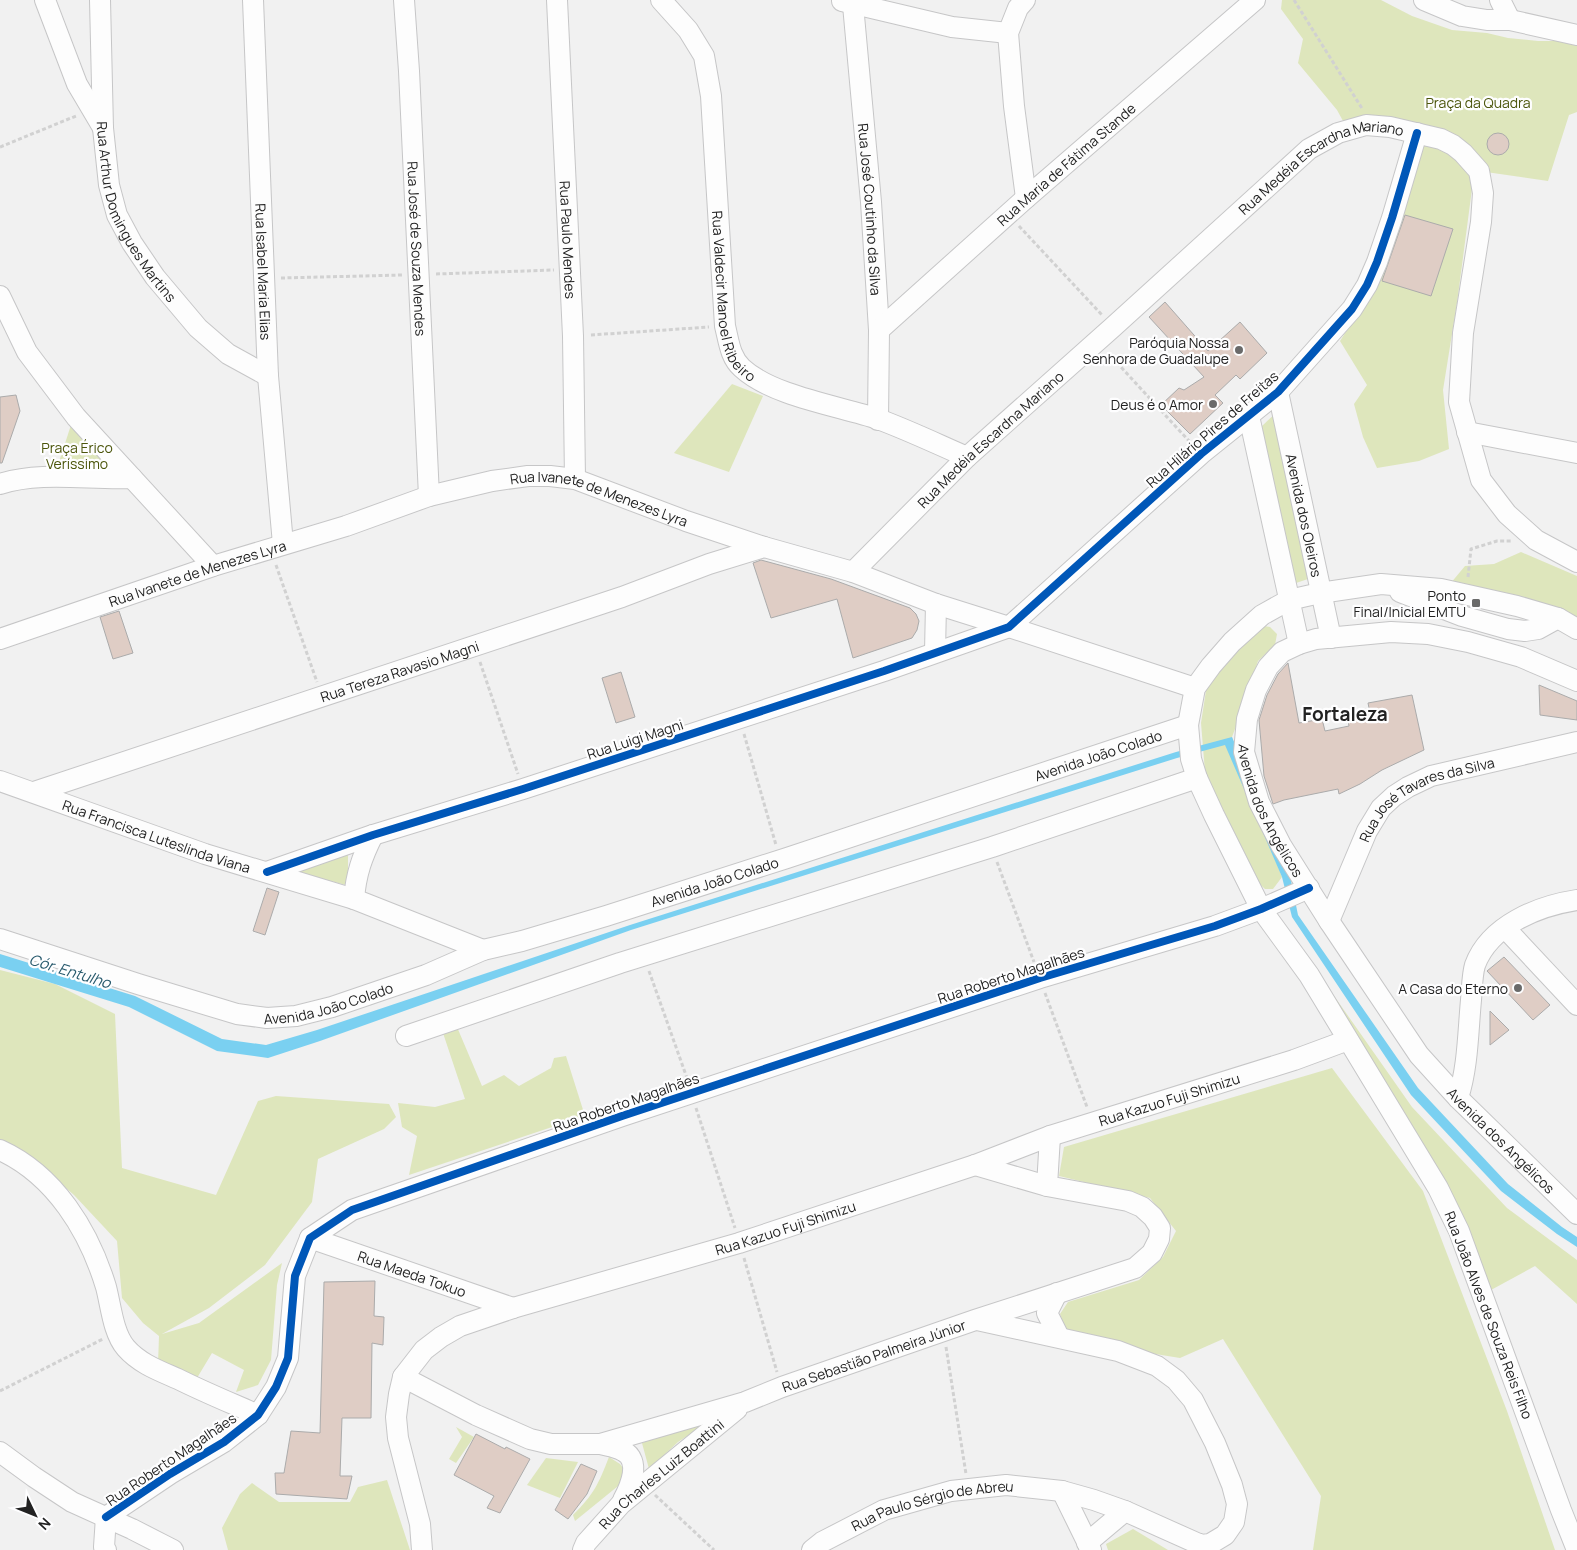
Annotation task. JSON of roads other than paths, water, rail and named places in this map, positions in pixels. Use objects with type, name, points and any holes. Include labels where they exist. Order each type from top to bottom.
[{"type":"street","points":[[46,0],[77,84],[103,128]]},
{"type":"street","name":"Rua Arthur Domingues Martins","points":[[100,0],[103,128],[109,185],[117,215],[132,243],[155,277],[198,328],[228,354],[268,376]]},
{"type":"street","name":"Rua Isabel Maria Elias","points":[[253,0],[276,546]]},
{"type":"street","name":"Rua José de Souza Mendes","points":[[404,0],[429,496]]},
{"type":"street","name":"Rua Paulo Mendes","points":[[557,0],[573,336],[575,479]]},
{"type":"street","name":"Rua Valdecir Manoel Ribeiro","points":[[662,0],[688,30],[704,56],[711,96],[725,326],[733,358],[742,368],[756,378],[782,390],[878,420],[967,457]]},
{"type":"street","points":[[1025,0],[1018,8],[1008,33],[1014,106],[1026,198]]},
{"type":"street","name":"Rua Maria de Fátima Stande","points":[[879,330],[1026,198],[1256,0]]},
{"type":"street","points":[[1424,0],[1462,16],[1487,20],[1510,20],[1577,35]]},
{"type":"street","points":[[1500,0],[1510,20]]},
{"type":"street","points":[[847,2],[952,27],[1008,33]]},
{"type":"street","name":"Rua José Coutinho da Silva","points":[[847,2],[871,202],[879,330],[878,420]]},
{"type":"street","name":"Rua Medéia Escardna Mariano","points":[[853,572],[967,457],[1309,149],[1338,133],[1366,125],[1390,127],[1441,139],[1464,153],[1479,171],[1483,193],[1463,333],[1459,402],[1481,480],[1507,514],[1536,540],[1577,562]]},
{"type":"street","name":"Rua Hilário Pires de Freitas","points":[[1009,626],[1201,454],[1278,392],[1352,309],[1367,285],[1377,262],[1417,133]]},
{"type":"street","points":[[0,296],[27,352],[76,417],[212,566]]},
{"type":"street","name":"Avenida dos Oleiros","points":[[1278,392],[1331,638]]},
{"type":"street","points":[[1249,416],[1299,644]]},
{"type":"street","points":[[1467,432],[1577,453]]},
{"type":"street","name":"Rua Ivanete de Menezes Lyra","points":[[0,639],[212,566],[346,526],[429,496],[492,480],[528,476],[550,476],[575,479],[686,521],[764,547],[853,572],[936,604],[1009,626],[1195,688]]},
{"type":"street","points":[[0,484],[26,478],[132,478]]},
{"type":"street","name":"Rua Tereza Ravasio Magni","points":[[34,792],[322,698],[474,645],[622,597],[709,564],[764,547]]},
{"type":"street","points":[[1381,584],[1462,616],[1508,629],[1525,631],[1538,629],[1558,618]]},
{"type":"street","points":[[1195,688],[1232,642],[1262,615],[1288,600],[1320,593],[1381,584],[1441,589],[1558,618],[1577,629]]},
{"type":"street","points":[[935,652],[936,604]]},
{"type":"street","name":"Rua Luigi Magni","points":[[267,872],[374,835],[523,789],[884,671],[1009,626]]},
{"type":"street","name":"Avenida dos Angélicos","points":[[1577,681],[1521,657],[1468,642],[1428,634],[1391,632],[1316,639],[1282,652],[1268,667],[1256,690],[1247,719],[1244,752],[1259,802],[1281,845],[1329,921],[1414,1047],[1458,1098],[1577,1214]]},
{"type":"street","name":"Rua João Alves de Souza Reis Filho","points":[[1195,688],[1188,724],[1191,759],[1214,815],[1261,909],[1309,975],[1438,1188],[1459,1230],[1577,1550]]},
{"type":"street","name":"Avenida João Colado","points":[[0,939],[237,1014],[267,1018],[296,1016],[332,1007],[426,975],[483,950],[522,941],[780,860],[1188,724]]},
{"type":"street","name":"Rua José Tavares da Silva","points":[[1329,921],[1367,831],[1381,808],[1394,796],[1431,776],[1577,742]]},
{"type":"street","points":[[406,1036],[610,966],[992,847],[1198,778]]},
{"type":"street","name":"Rua Francisca Luteslinda Viana","points":[[0,781],[204,854],[354,899],[483,950]]},
{"type":"street","points":[[354,899],[355,884],[361,861],[374,835]]},
{"type":"street","name":"Rua Roberto Magalhães","points":[[106,1517],[170,1474],[224,1442],[258,1415],[276,1387],[288,1358],[295,1276],[310,1238],[352,1210],[692,1092],[1040,978],[1215,926],[1309,888]]},
{"type":"street","points":[[1458,1098],[1463,1082],[1474,967],[1481,953],[1505,928],[1531,912],[1558,903],[1577,900]]},
{"type":"street","points":[[1505,928],[1577,1005]]},
{"type":"street","name":"Rua Kazuo Fuji Shimizu","points":[[422,1550],[422,1535],[397,1431],[396,1417],[403,1377],[424,1350],[441,1337],[472,1321],[740,1243],[975,1165],[1050,1136],[1294,1060],[1348,1040]]},
{"type":"street","points":[[1432,1070],[1448,1068],[1466,1050]]},
{"type":"street","points":[[975,1165],[1047,1186],[1050,1136]]},
{"type":"street","name":"Rua Roberto Magalhães","points":[[0,1150],[13,1156],[33,1171],[54,1190],[73,1216],[91,1248],[105,1287],[117,1332],[125,1348],[144,1363],[258,1415]]},
{"type":"street","name":"Rua Sebastião Palmeira Júnior","points":[[403,1377],[476,1415],[530,1439],[551,1444],[600,1444],[745,1402],[782,1387],[976,1320],[1135,1268],[1152,1253],[1159,1240],[1160,1228],[1153,1217],[1142,1207],[1128,1201],[1047,1186]]},
{"type":"street","name":"Rua Maeda Tokuo","points":[[310,1238],[513,1308]]},
{"type":"street","points":[[1057,1294],[1047,1313],[1059,1337]]},
{"type":"street","name":"Rua Paulo Sérgio de Abreu","points":[[812,1550],[822,1542],[884,1510],[952,1491],[1006,1485],[1062,1491],[1124,1511],[1201,1544],[1210,1544],[1225,1536],[1234,1522],[1237,1504],[1232,1485],[1215,1443],[1193,1400],[1176,1380],[1157,1366],[1118,1351],[976,1320]]},
{"type":"street","name":"Rua Charles Luiz Boattini","points":[[583,1550],[586,1543],[621,1504],[745,1402]]},
{"type":"street","points":[[600,1444],[624,1451],[633,1464],[633,1479],[621,1504]]},
{"type":"street","points":[[0,1452],[72,1502],[169,1549]]},
{"type":"street","points":[[1062,1491],[1089,1547],[1124,1511]]},
{"type":"street","points":[[106,1517],[104,1547],[106,1550]]},
{"type":"water","points":[[1232,737],[1290,876],[1298,915],[1418,1088],[1508,1184],[1577,1237],[1577,1247],[1501,1191],[1411,1095],[1292,917],[1282,877],[1225,745],[1177,758],[631,930],[268,1058],[217,1051],[129,1007],[0,967],[0,954],[135,996],[222,1039],[266,1045],[317,1030],[630,925],[1176,752]]},
{"type":"place","name":"Paróquia Nossa Senhora de Guadalupe","points":[[1239,350]]},
{"type":"place","name":"Deus é o Amor","points":[[1213,404]]},
{"type":"place","name":"Ponto Final/Inicial EMTU","points":[[1476,603]]},
{"type":"place","name":"A Casa do Eterno","points":[[1518,988]]},
{"type":"district","name":"Fortaleza","points":[[1345,714]]},
{"type":"park label","name":"Praça da Quadra","points":[[1478,102]]},
{"type":"park label","name":"Praça Érico Veríssimo","points":[[77,456]]},
{"type":"water label","name":"Cór. Entulho","points":[[70,971]]}]
